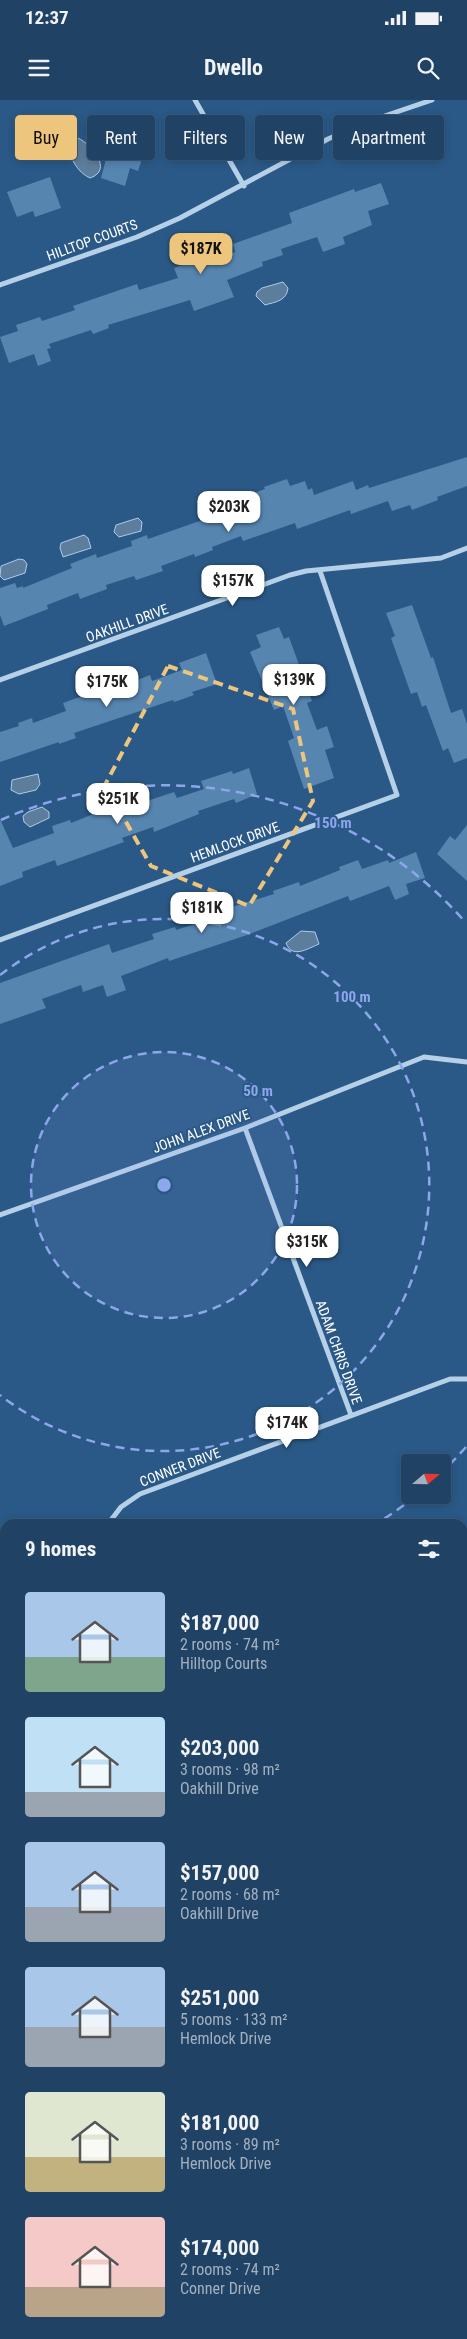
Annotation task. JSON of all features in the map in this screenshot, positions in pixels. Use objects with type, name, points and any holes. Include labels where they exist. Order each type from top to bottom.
[{"type":"street","points":[[195,100],[244,186]]},
{"type":"street","name":"HILLTOP COURTS","points":[[0,285],[137,236],[180,218],[244,186],[328,139],[367,122],[432,100]]},
{"type":"street","name":"OAKHILL DRIVE","points":[[0,680],[290,575],[306,571],[441,558],[467,548]]},
{"type":"street","name":"HEMLOCK DRIVE","points":[[0,940],[397,795],[320,571]]},
{"type":"street","name":"JOHN ALEX DRIVE","points":[[0,1215],[245,1128],[424,1057],[467,1062]]},
{"type":"street","name":"ADAM CHRIS DRIVE","points":[[245,1128],[351,1415]]},
{"type":"street","name":"CONNER DRIVE","points":[[112,1519],[121,1507],[140,1494],[450,1380],[467,1379]]},
{"type":"highlighted area","points":[[168,666],[293,709],[313,801],[249,906],[151,866],[105,785]]},
{"type":"water","points":[[77,138],[87,144],[87,160],[99,160],[100,163],[100,169],[97,174],[90,178],[78,169],[73,160],[77,160]]},
{"type":"water","points":[[283,282],[288,288],[285,296],[280,300],[265,305],[256,296],[257,292],[262,288]]},
{"type":"water","points":[[138,518],[142,522],[141,531],[119,537],[114,532],[116,525]]},
{"type":"water","points":[[84,535],[88,538],[91,548],[63,557],[60,548],[61,543]]},
{"type":"water","points":[[19,559],[24,560],[27,564],[25,573],[4,580],[0,576],[1,566]]},
{"type":"water","points":[[38,774],[40,784],[36,790],[19,794],[11,790],[12,780]]},
{"type":"water","points":[[42,807],[49,812],[49,818],[30,827],[24,822],[23,816]]},
{"type":"water","points":[[301,931],[315,932],[319,944],[305,950],[292,951],[286,943]]},
{"type":"building","points":[[106,160],[142,160],[138,171],[130,168],[125,186],[101,178]]},
{"type":"building","points":[[50,177],[61,208],[35,217],[33,211],[17,217],[7,192]]},
{"type":"building","points":[[381,183],[389,204],[368,211],[372,225],[343,237],[345,244],[323,252],[317,237],[281,249],[283,255],[262,262],[263,266],[227,280],[234,297],[194,311],[190,300],[108,325],[109,328],[93,334],[91,330],[49,344],[51,348],[47,349],[51,361],[38,366],[34,354],[9,363],[0,337],[18,331],[16,325],[40,317],[42,321],[75,310],[73,306],[137,284],[139,290],[178,278],[174,268],[201,258],[203,263],[235,252],[233,244],[292,223],[289,213],[354,189],[355,192]]},
{"type":"building","points":[[467,457],[467,486],[437,497],[438,500],[412,510],[410,505],[392,511],[388,501],[351,514],[350,510],[297,529],[295,523],[243,541],[241,536],[212,547],[213,550],[195,557],[194,554],[161,566],[163,571],[136,580],[134,576],[106,585],[107,589],[80,599],[78,593],[47,605],[48,609],[4,626],[0,615],[0,588],[15,583],[17,588],[23,586],[23,588],[72,568],[70,564],[96,554],[97,558],[132,546],[131,541],[147,535],[148,539],[239,507],[237,499],[287,479],[290,486],[305,481],[308,490],[312,488],[314,495],[353,481],[356,490],[368,485],[369,488]]},
{"type":"building","points":[[412,605],[431,658],[433,657],[451,713],[462,709],[467,724],[467,758],[454,763],[448,748],[443,751],[426,705],[422,707],[417,692],[411,694],[391,638],[395,636],[386,613]]},
{"type":"building","points":[[279,627],[284,639],[289,637],[312,701],[307,703],[317,730],[327,726],[334,747],[325,750],[334,778],[304,789],[288,741],[294,738],[283,706],[274,710],[250,652],[261,647],[256,635]]},
{"type":"building","points":[[206,653],[217,684],[192,692],[194,695],[183,699],[174,702],[173,700],[74,733],[76,738],[0,762],[0,732],[19,726],[18,723],[32,718],[33,723],[66,711],[63,703],[91,693],[93,698],[150,675],[152,681],[182,670],[179,663]]},
{"type":"building","points":[[249,768],[257,794],[236,803],[234,799],[198,811],[199,814],[154,832],[153,827],[122,838],[124,842],[57,866],[55,860],[22,872],[23,877],[0,886],[0,819],[13,848],[54,833],[52,826],[70,820],[71,823],[106,809],[105,806],[126,798],[129,807],[174,792],[177,798],[204,789],[201,781],[232,771],[233,774]]},
{"type":"building","points":[[467,825],[467,881],[437,854],[450,836],[455,840]]},
{"type":"building","points":[[416,852],[425,878],[406,884],[409,894],[395,900],[389,886],[350,901],[348,896],[247,935],[169,961],[168,958],[121,976],[126,990],[107,997],[103,985],[83,992],[81,985],[42,999],[46,1008],[0,1024],[0,983],[109,944],[112,953],[154,939],[152,934],[175,927],[176,930],[210,919],[209,914],[274,894],[273,891],[299,882],[300,886],[340,870],[339,867],[358,860],[362,869],[388,860],[389,863]]}]
